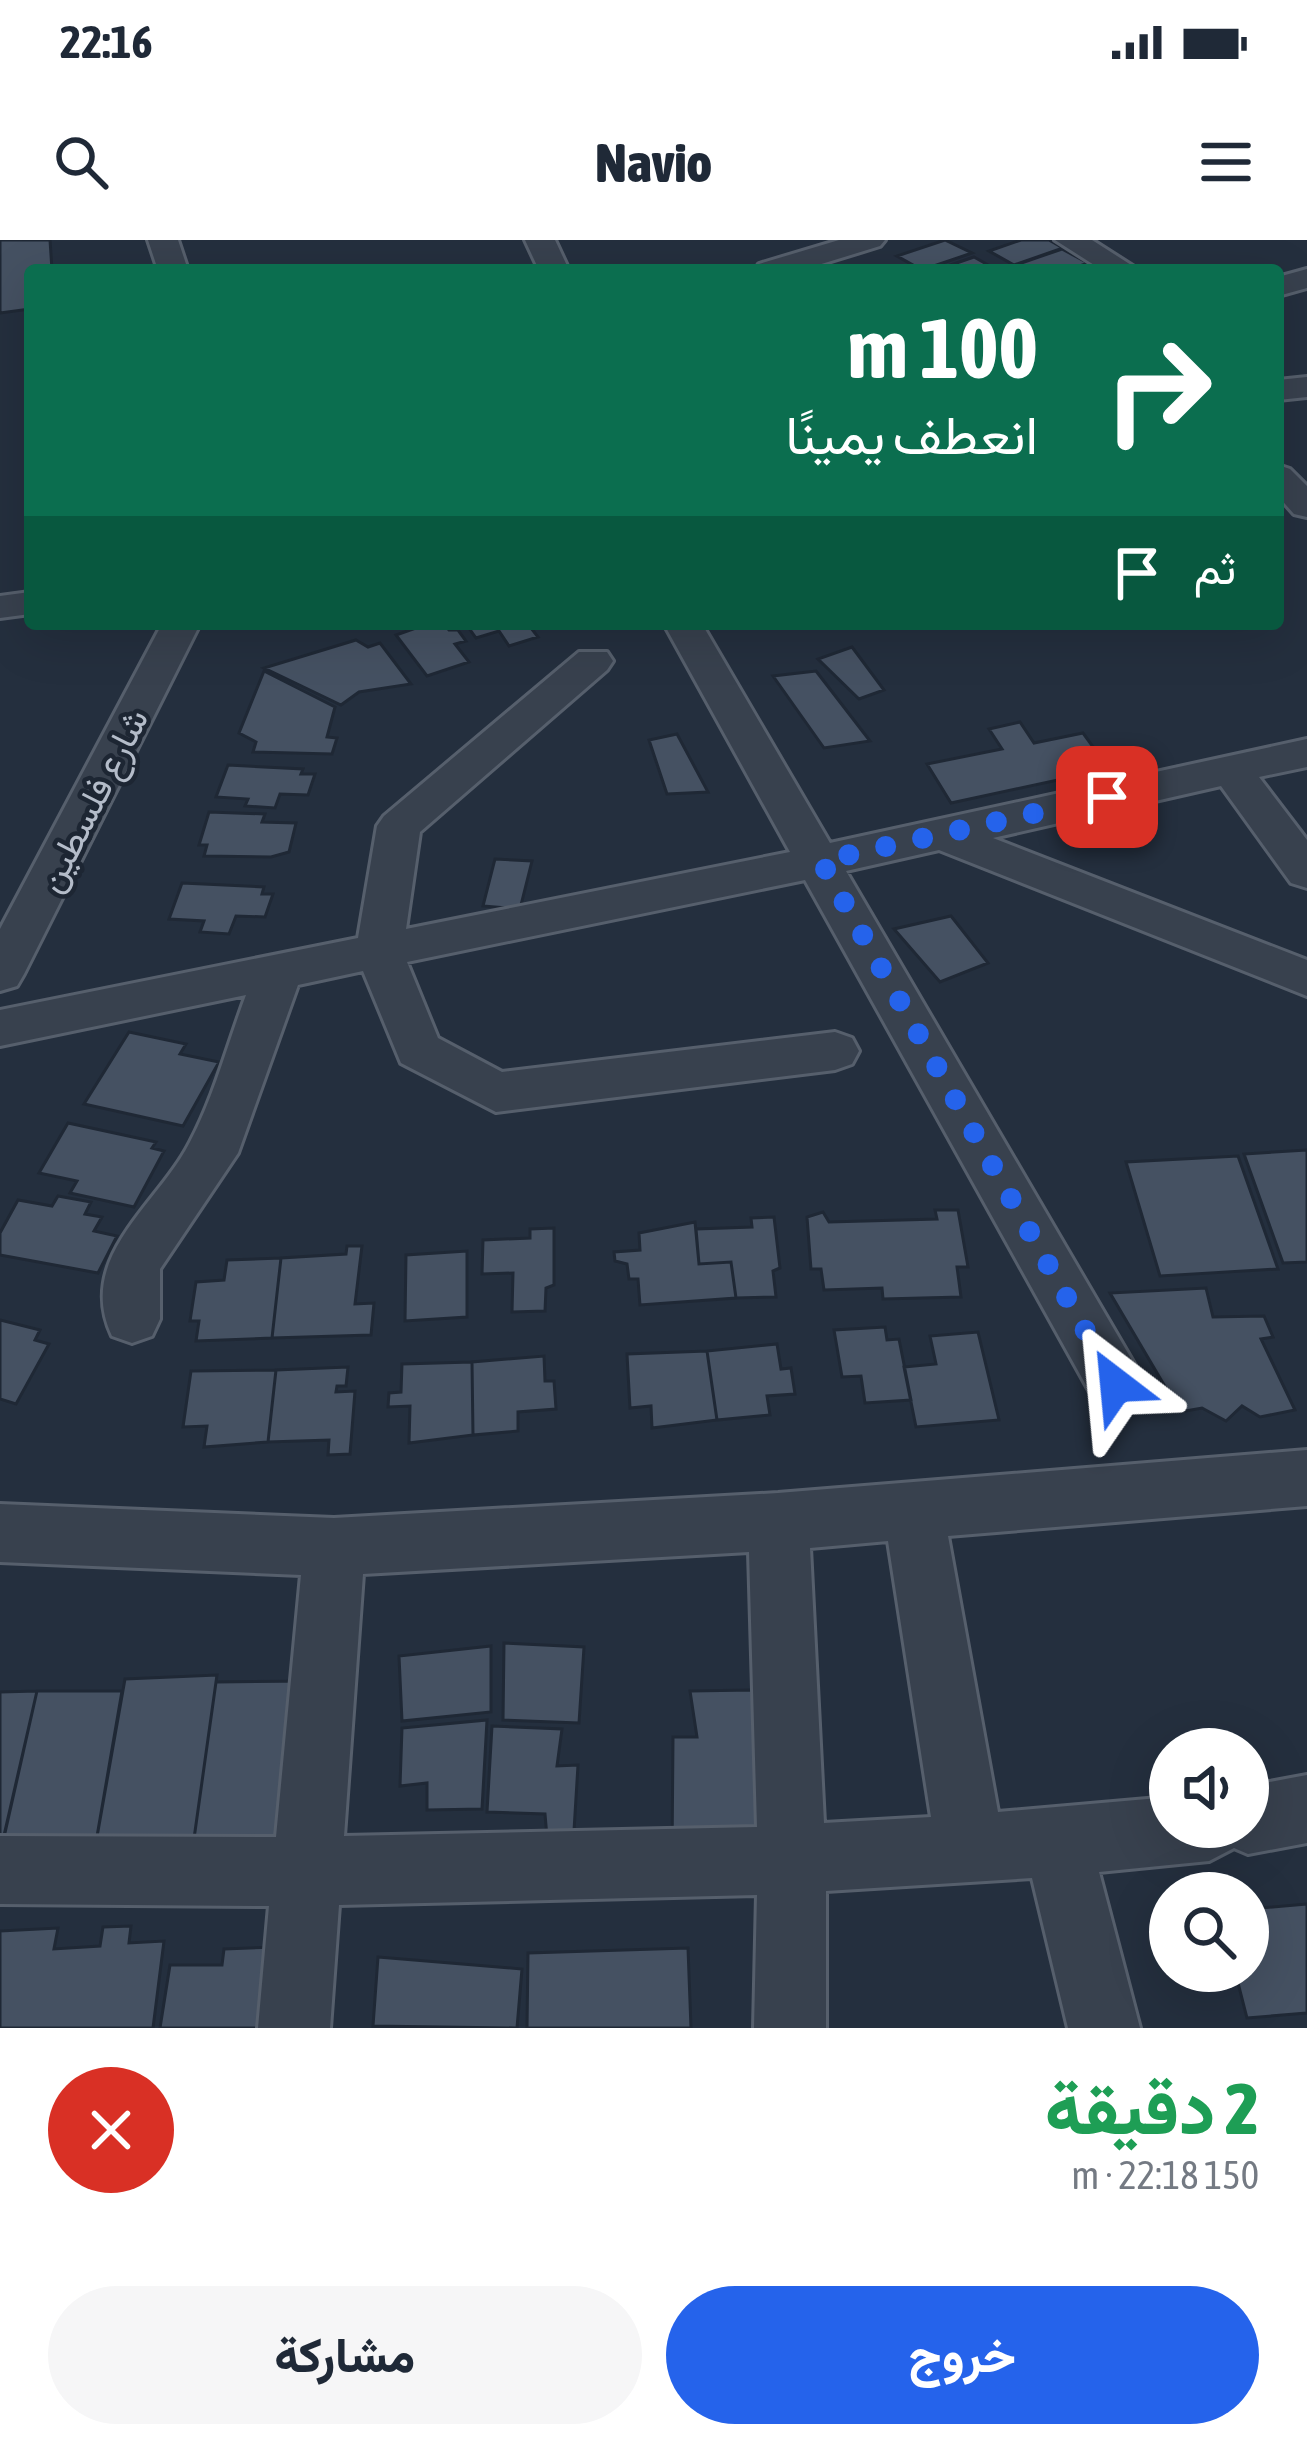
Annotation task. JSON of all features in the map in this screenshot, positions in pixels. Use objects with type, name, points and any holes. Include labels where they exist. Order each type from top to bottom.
[{"type":"street","points":[[1070,240],[1113,264]]},
{"type":"street","points":[[795,264],[864,247]]},
{"type":"street","points":[[1284,482],[1306,504]]},
{"type":"street","name":"شارع فلسطين","points":[[1,971],[180,630]]},
{"type":"street","points":[[686,630],[1116,1385]]},
{"type":"street","points":[[593,662],[399,826],[379,950],[418,1049],[496,1092],[835,1051]]},
{"type":"street","points":[[0,1028],[821,861],[1307,753]]},
{"type":"street","points":[[1231,770],[1307,872]]},
{"type":"street","points":[[941,834],[1307,980]]},
{"type":"street","points":[[131,1319],[133,1264],[212,1154],[279,971]]},
{"type":"street","points":[[0,1533],[334,1547],[778,1522],[1307,1478]]},
{"type":"street","points":[[913,1509],[971,1851]]},
{"type":"street","points":[[778,1522],[792,1861],[790,2028]]},
{"type":"street","points":[[294,2028],[334,1547]]},
{"type":"street","points":[[1269,1816],[1307,1809]]},
{"type":"street","points":[[0,1870],[310,1873],[792,1861],[971,1851],[1149,1833]]},
{"type":"street","points":[[1057,1842],[1104,2028]]},
{"type":"building","points":[[0,240],[50,240],[52,264],[24,264],[24,310],[0,313]]},
{"type":"building","points":[[945,240],[972,253],[940,264],[911,264],[897,256]]},
{"type":"building","points":[[1021,240],[1049,240],[1063,248],[1017,264],[989,251]]},
{"type":"building","points":[[1062,249],[1088,263],[1085,264],[1019,264]]},
{"type":"building","points":[[974,257],[986,264],[954,264]]},
{"type":"building","points":[[410,630],[458,630],[466,641],[455,644],[469,662],[427,676],[396,635]]},
{"type":"building","points":[[470,630],[533,630],[538,637],[509,646],[499,631],[476,638]]},
{"type":"building","points":[[356,640],[368,647],[380,643],[411,684],[359,692],[341,705],[264,668]]},
{"type":"building","points":[[852,647],[884,690],[859,699],[818,659]]},
{"type":"building","points":[[264,671],[335,707],[327,737],[337,738],[332,754],[253,752],[256,742],[239,733]]},
{"type":"building","points":[[816,671],[870,741],[824,748],[773,676]]},
{"type":"building","points":[[1020,722],[1034,743],[1083,733],[1109,769],[951,803],[927,764],[1002,749],[989,729]]},
{"type":"building","points":[[677,734],[708,792],[667,794],[649,740]]},
{"type":"building","points":[[228,765],[303,769],[301,774],[315,774],[308,795],[280,794],[275,808],[245,806],[248,799],[216,797]]},
{"type":"building","points":[[209,812],[265,814],[262,822],[296,823],[289,852],[271,857],[204,856],[207,845],[199,845]]},
{"type":"building","points":[[495,859],[532,861],[520,909],[483,906]]},
{"type":"building","points":[[182,883],[264,887],[262,894],[273,894],[265,917],[236,916],[229,934],[200,932],[204,921],[169,919]]},
{"type":"building","points":[[951,916],[988,963],[940,982],[894,929]]},
{"type":"building","points":[[129,1032],[186,1044],[180,1054],[219,1062],[183,1126],[84,1104]]},
{"type":"building","points":[[68,1123],[156,1142],[152,1148],[164,1151],[134,1207],[70,1193],[77,1181],[39,1173]]},
{"type":"building","points":[[1307,1150],[1307,1262],[1283,1263],[1244,1154]]},
{"type":"building","points":[[1238,1156],[1278,1269],[1160,1276],[1126,1162]]},
{"type":"building","points":[[58,1196],[91,1202],[85,1214],[102,1217],[94,1231],[117,1236],[98,1273],[0,1255],[0,1233],[18,1200],[52,1206]]},
{"type":"building","points":[[935,1210],[958,1210],[968,1267],[957,1267],[961,1297],[883,1299],[882,1288],[824,1290],[821,1269],[811,1269],[807,1217],[823,1212],[829,1222],[937,1219]]},
{"type":"building","points":[[774,1217],[780,1268],[773,1271],[776,1297],[736,1298],[731,1262],[699,1264],[696,1229],[752,1227],[751,1218]]},
{"type":"building","points":[[695,1222],[699,1264],[731,1262],[736,1298],[640,1305],[638,1279],[629,1279],[627,1264],[615,1261],[614,1252],[640,1250],[639,1233]]},
{"type":"building","points":[[554,1228],[554,1285],[546,1288],[545,1311],[512,1312],[513,1273],[482,1274],[483,1240],[530,1238],[530,1229]]},
{"type":"building","points":[[347,1246],[362,1246],[355,1304],[374,1303],[371,1335],[272,1338],[281,1258],[346,1254]]},
{"type":"building","points":[[467,1251],[467,1317],[405,1321],[406,1255]]},
{"type":"building","points":[[281,1258],[272,1338],[196,1341],[199,1321],[190,1321],[196,1282],[224,1280],[227,1260]]},
{"type":"building","points":[[1206,1288],[1213,1317],[1264,1316],[1273,1337],[1261,1339],[1295,1410],[1260,1417],[1242,1406],[1226,1421],[1202,1408],[1180,1412],[1110,1293]]},
{"type":"building","points":[[0,1320],[40,1330],[35,1340],[49,1344],[16,1404],[0,1399]]},
{"type":"building","points":[[885,1327],[887,1340],[899,1339],[911,1400],[865,1403],[861,1376],[842,1377],[834,1330]]},
{"type":"building","points":[[978,1332],[999,1420],[916,1427],[904,1367],[936,1364],[930,1336]]},
{"type":"building","points":[[777,1344],[781,1369],[791,1368],[795,1394],[767,1396],[770,1415],[717,1420],[707,1351]]},
{"type":"building","points":[[707,1351],[717,1420],[652,1428],[651,1406],[630,1408],[627,1354]]},
{"type":"building","points":[[544,1356],[545,1381],[554,1381],[556,1409],[518,1412],[518,1431],[473,1435],[472,1362]]},
{"type":"building","points":[[472,1362],[473,1435],[409,1443],[410,1406],[388,1407],[389,1393],[401,1392],[402,1364]]},
{"type":"building","points":[[348,1367],[346,1386],[337,1386],[336,1392],[355,1391],[350,1454],[328,1455],[329,1440],[268,1442],[276,1370]]},
{"type":"building","points":[[276,1370],[268,1442],[204,1447],[207,1426],[183,1427],[191,1371]]},
{"type":"building","points":[[504,1643],[584,1647],[579,1723],[503,1720]]},
{"type":"building","points":[[491,1646],[491,1712],[402,1721],[399,1656]]},
{"type":"building","points":[[217,1675],[191,1860],[95,1848],[125,1679]]},
{"type":"building","points":[[310,1681],[288,1855],[191,1860],[216,1682]]},
{"type":"building","points":[[752,1690],[754,1720],[780,1719],[788,1854],[672,1856],[673,1737],[697,1737],[690,1691]]},
{"type":"building","points":[[37,1691],[122,1691],[95,1848],[0,1855]]},
{"type":"building","points":[[37,1691],[0,1853],[0,1692]]},
{"type":"building","points":[[487,1720],[482,1809],[427,1810],[427,1783],[400,1786],[402,1728]]},
{"type":"building","points":[[492,1726],[562,1729],[557,1766],[578,1765],[573,1847],[548,1849],[545,1814],[487,1812]]},
{"type":"building","points":[[1307,1904],[1307,2013],[1247,2018],[1240,1992],[1269,1992],[1269,1907]]},
{"type":"building","points":[[131,1926],[129,1943],[164,1941],[153,2028],[0,2028],[0,1931],[58,1928],[54,1949],[100,1946],[103,1927]]},
{"type":"building","points":[[277,1947],[267,2028],[160,2028],[170,1965],[222,1965],[224,1949]]},
{"type":"building","points":[[688,1948],[691,2028],[527,2028],[528,1953]]},
{"type":"building","points":[[378,1957],[522,1969],[517,2028],[373,2026]]},
{"type":"route","points":[[1107,797],[821,861],[1116,1385]]}]
